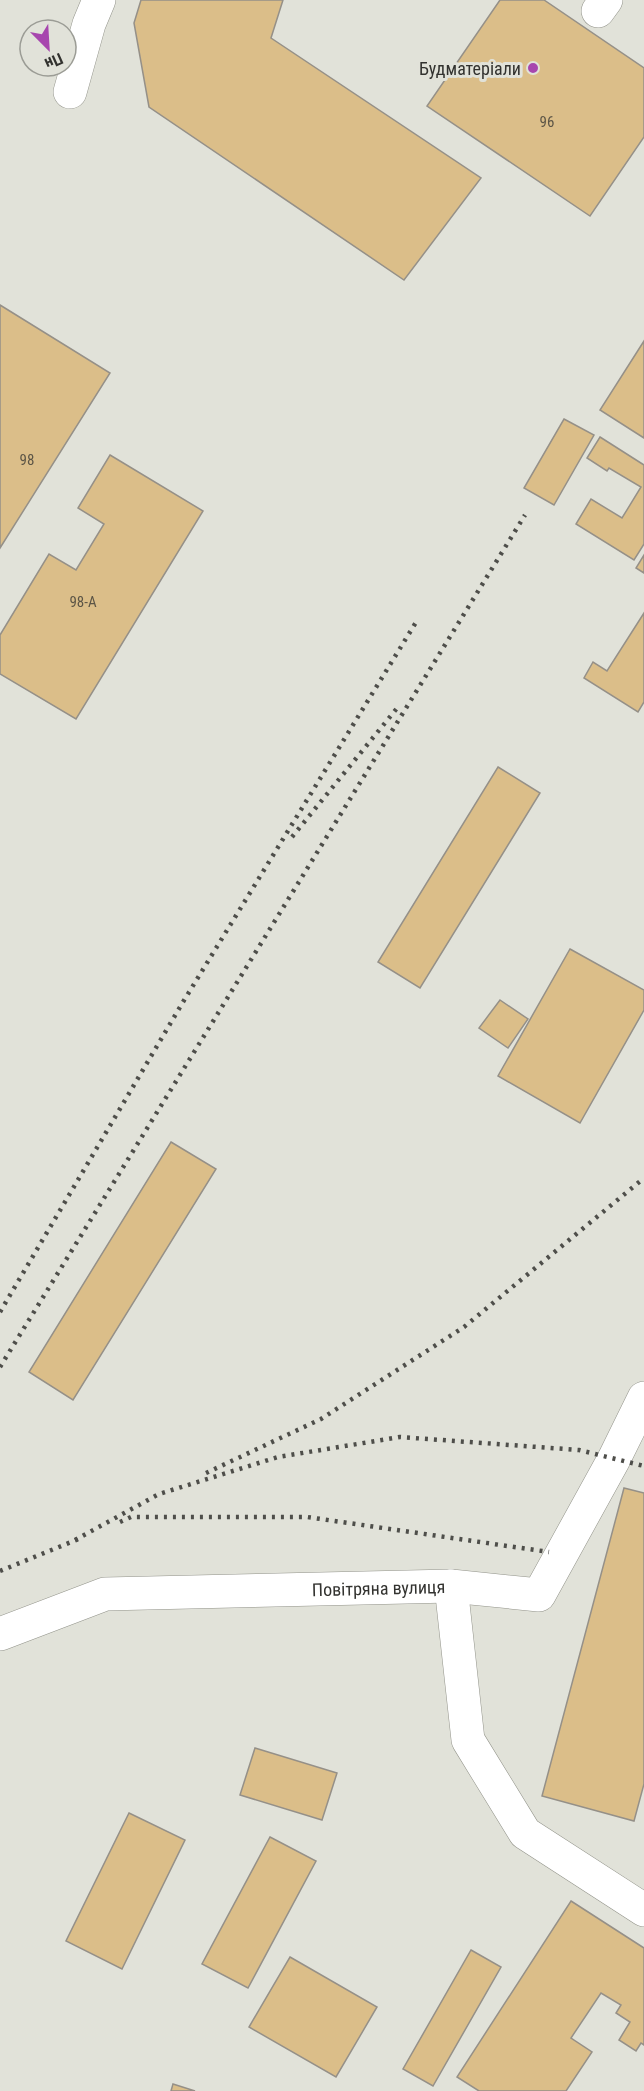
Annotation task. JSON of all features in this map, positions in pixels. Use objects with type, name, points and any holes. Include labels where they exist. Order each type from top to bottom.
[{"type":"lane","points":[[70,92],[89,24],[99,0]]},
{"type":"lane","name":"Повітряна вулиця","points":[[0,1634],[105,1594],[451,1586],[539,1595],[614,1459],[644,1398]]},
{"type":"lane","points":[[451,1586],[468,1740],[525,1833],[644,1910]]},
{"type":"building","points":[[141,0],[283,0],[271,38],[481,178],[404,280],[149,107],[134,23]]},
{"type":"building","points":[[500,0],[544,0],[644,68],[644,137],[590,216],[427,106]]},
{"type":"building","points":[[0,305],[110,373],[0,548]]},
{"type":"building","points":[[644,341],[644,438],[600,410]]},
{"type":"building","points":[[564,419],[594,435],[554,505],[524,488]]},
{"type":"building","points":[[600,437],[644,465],[644,544],[634,560],[576,524],[591,499],[622,518],[641,487],[609,468],[607,471],[587,458]]},
{"type":"building","points":[[110,455],[203,511],[76,719],[0,674],[0,635],[49,554],[76,570],[104,524],[78,508]]},
{"type":"building","points":[[644,555],[644,573],[636,568]]},
{"type":"building","points":[[644,613],[644,702],[638,712],[584,678],[593,662],[607,671]]},
{"type":"building","points":[[498,767],[540,793],[420,988],[378,962]]},
{"type":"building","points":[[570,949],[644,990],[644,1010],[580,1123],[498,1076]]},
{"type":"building","points":[[500,1000],[528,1019],[508,1048],[479,1028]]},
{"type":"building","points":[[171,1142],[216,1169],[73,1400],[29,1372]]},
{"type":"building","points":[[624,1488],[644,1493],[644,1784],[634,1821],[542,1796]]},
{"type":"building","points":[[255,1748],[337,1773],[322,1820],[240,1795]]},
{"type":"building","points":[[129,1813],[185,1840],[122,1969],[66,1941]]},
{"type":"building","points":[[270,1837],[316,1861],[248,1988],[202,1964]]},
{"type":"building","points":[[571,1901],[644,1948],[644,2045],[641,2043],[636,2051],[619,2040],[630,2022],[616,2013],[621,2005],[601,1993],[571,2038],[592,2052],[566,2091],[479,2091],[457,2077]]},
{"type":"building","points":[[471,1950],[501,1967],[433,2086],[403,2069]]},
{"type":"building","points":[[290,1957],[377,2007],[336,2077],[249,2027]]},
{"type":"building","points":[[173,2084],[195,2091],[171,2091]]},
{"type":"railway","points":[[0,1367],[525,515]]},
{"type":"railway","points":[[0,1312],[183,1002],[418,619]]},
{"type":"railway","points":[[292,837],[398,707]]},
{"type":"railway","points":[[206,1473],[321,1419],[464,1327],[644,1178]]},
{"type":"railway","points":[[75,1540],[159,1494],[278,1457],[400,1437],[579,1450],[644,1466]]},
{"type":"railway","points":[[120,1522],[131,1517],[307,1517],[549,1552]]},
{"type":"railway","points":[[0,1571],[81,1538]]},
{"type":"place","name":"Будматеріали","points":[[533,68]]}]
